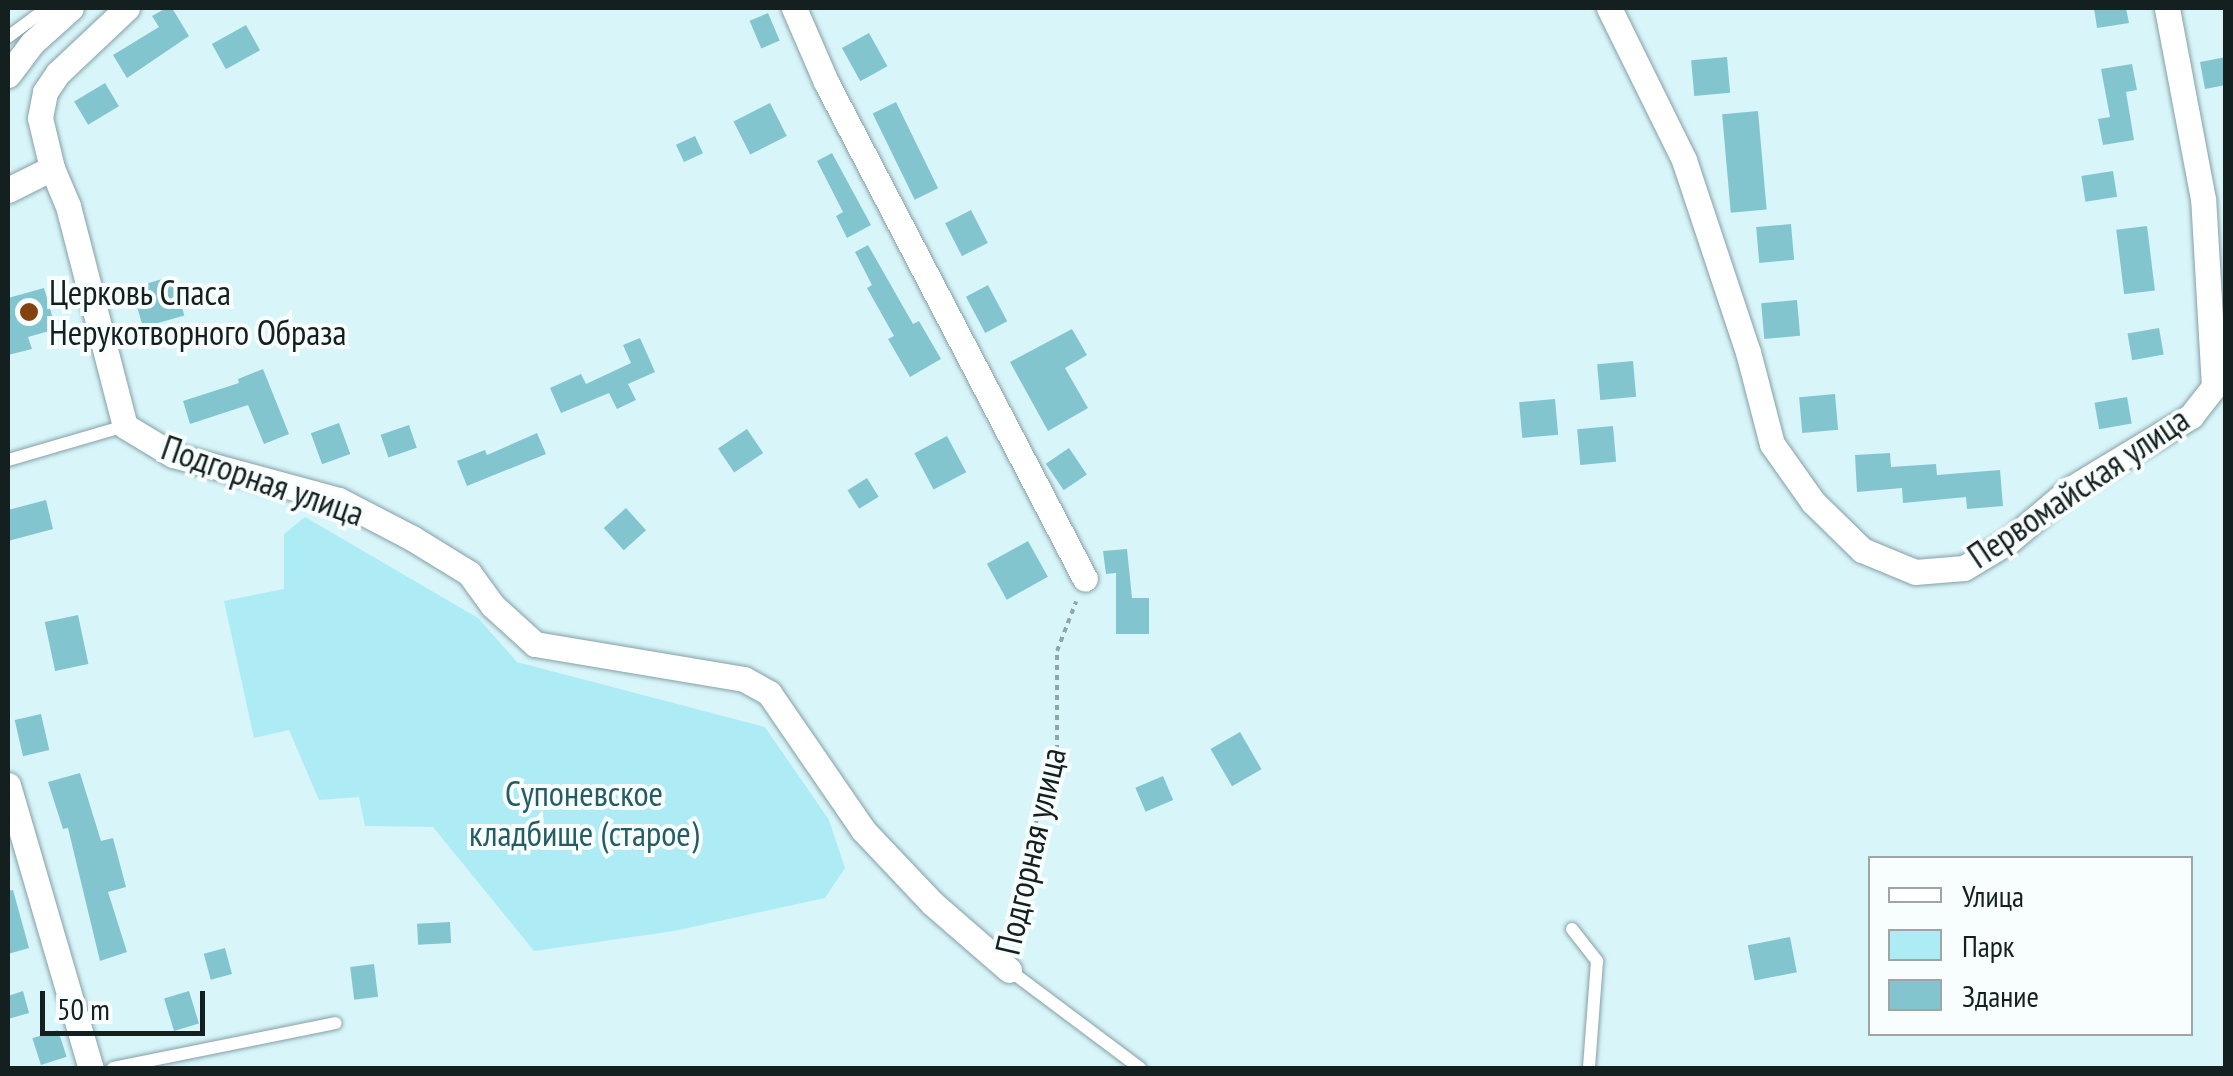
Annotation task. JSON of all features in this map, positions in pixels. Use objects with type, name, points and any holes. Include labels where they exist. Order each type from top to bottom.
[{"type":"street","points":[[8,76],[32,43],[71,8]]},
{"type":"street","name":"Подгорная улица","points":[[127,8],[58,73],[45,92],[40,118],[52,168],[68,206],[126,426],[174,455],[340,500],[412,538],[469,573],[492,605],[535,644],[744,679],[769,694],[863,830],[932,903],[1009,970]]},
{"type":"street","points":[[794,8],[826,82],[1085,579]]},
{"type":"street","name":"Первомайская улица","points":[[1608,8],[1684,160],[1748,352],[1772,444],[1813,502],[1862,550],[1916,572],[1964,568],[2009,541],[2069,490],[2190,416],[2214,387],[2204,200],[2167,8]]},
{"type":"street","points":[[8,190],[52,168]]},
{"type":"street","points":[[8,786],[91,1068]]},
{"type":"lane","points":[[8,37],[47,8]]},
{"type":"lane","points":[[8,460],[126,426]]},
{"type":"lane","points":[[1572,929],[1597,961],[1589,1068]]},
{"type":"lane","points":[[1009,970],[1140,1068]]},
{"type":"lane","points":[[113,1068],[336,1023]]},
{"type":"path","name":"Подгорная улица","points":[[1009,970],[1041,796],[1057,750],[1057,652],[1085,579]]},
{"type":"green space","name":"Супоневское кладбище (старое)","points":[[305,517],[478,618],[517,662],[765,727],[829,820],[845,868],[825,898],[674,931],[534,951],[433,827],[365,826],[359,797],[319,800],[289,730],[254,738],[224,601],[284,589],[284,534]]},
{"type":"building","points":[[172,8],[189,36],[127,78],[113,55],[159,27],[152,16]]},
{"type":"building","points":[[2094,8],[2126,8],[2129,23],[2097,28]]},
{"type":"building","points":[[768,13],[780,41],[761,48],[750,21]]},
{"type":"building","points":[[246,25],[260,50],[226,69],[212,44]]},
{"type":"building","points":[[869,33],[887,66],[860,81],[842,48]]},
{"type":"building","points":[[1727,57],[1730,93],[1694,96],[1691,60]]},
{"type":"building","points":[[2226,57],[2226,85],[2205,89],[2200,62]]},
{"type":"building","points":[[2132,64],[2137,90],[2126,92],[2134,140],[2103,145],[2098,119],[2110,117],[2101,69]]},
{"type":"building","points":[[105,83],[119,106],[88,125],[74,102]]},
{"type":"building","points":[[896,102],[938,188],[915,200],[873,113]]},
{"type":"building","points":[[770,103],[787,136],[750,155],[733,122]]},
{"type":"building","points":[[1758,111],[1767,210],[1731,213],[1722,114]]},
{"type":"building","points":[[695,136],[703,153],[684,162],[676,145]]},
{"type":"building","points":[[832,153],[871,225],[847,238],[836,216],[843,212],[817,161]]},
{"type":"building","points":[[2113,171],[2117,197],[2085,202],[2081,176]]},
{"type":"building","points":[[971,210],[988,243],[962,256],[945,223]]},
{"type":"building","points":[[1791,224],[1794,260],[1759,263],[1756,227]]},
{"type":"building","points":[[2147,226],[2155,291],[2124,294],[2116,230]]},
{"type":"building","points":[[868,245],[913,324],[919,321],[941,359],[910,377],[888,339],[894,336],[867,288],[872,285],[855,252]]},
{"type":"building","points":[[173,276],[184,315],[143,327],[132,288]]},
{"type":"building","points":[[988,285],[1007,321],[985,333],[966,297]]},
{"type":"building","name":"Церковь Спаса Нерукотворного Образа","points":[[44,288],[56,329],[28,337],[32,349],[8,355],[8,298]]},
{"type":"building","points":[[1797,300],[1800,336],[1764,339],[1761,303]]},
{"type":"building","points":[[2159,328],[2164,355],[2132,360],[2127,334]]},
{"type":"building","points":[[1072,329],[1087,355],[1065,368],[1088,408],[1048,431],[1010,362]]},
{"type":"building","points":[[640,338],[655,372],[628,384],[636,400],[617,409],[609,393],[561,413],[550,388],[581,374],[586,384],[631,363],[623,345]]},
{"type":"building","points":[[1633,361],[1636,397],[1600,400],[1597,364]]},
{"type":"building","points":[[263,369],[289,434],[264,444],[248,405],[190,424],[183,401],[239,383],[238,379]]},
{"type":"building","points":[[1835,394],[1838,430],[1802,433],[1799,397]]},
{"type":"building","points":[[2127,397],[2132,424],[2099,429],[2095,403]]},
{"type":"building","points":[[1555,399],[1558,435],[1522,438],[1519,402]]},
{"type":"building","points":[[339,423],[350,454],[322,464],[311,433]]},
{"type":"building","points":[[409,425],[417,448],[388,457],[381,435]]},
{"type":"building","points":[[1613,426],[1616,462],[1580,465],[1577,429]]},
{"type":"building","points":[[747,429],[763,453],[734,473],[718,449]]},
{"type":"building","points":[[537,433],[546,454],[467,486],[457,461],[485,450],[487,455]]},
{"type":"building","points":[[947,436],[966,472],[934,490],[914,453]]},
{"type":"building","points":[[1069,448],[1087,475],[1064,490],[1046,464]]},
{"type":"building","points":[[1890,453],[1891,467],[1936,464],[1937,475],[2000,470],[2003,506],[1967,509],[1966,497],[1903,503],[1902,488],[1857,492],[1855,455]]},
{"type":"building","points":[[867,478],[879,497],[859,509],[847,490]]},
{"type":"building","points":[[46,500],[53,529],[8,541],[8,510]]},
{"type":"building","points":[[626,508],[646,530],[624,550],[604,528]]},
{"type":"building","points":[[1028,541],[1048,577],[1007,600],[987,564]]},
{"type":"building","points":[[1127,549],[1132,598],[1149,598],[1149,634],[1116,634],[1116,573],[1106,574],[1103,551]]},
{"type":"building","points":[[78,615],[88,664],[55,671],[45,622]]},
{"type":"building","points":[[41,714],[49,750],[23,756],[15,720]]},
{"type":"building","points":[[1240,732],[1262,769],[1232,786],[1211,749]]},
{"type":"building","points":[[80,773],[101,841],[113,838],[126,887],[108,892],[127,952],[100,961],[68,828],[63,829],[48,782]]},
{"type":"building","points":[[1163,776],[1173,800],[1146,812],[1135,788]]},
{"type":"building","points":[[13,890],[29,948],[8,954],[8,891]]},
{"type":"building","points":[[450,922],[451,943],[418,945],[417,924]]},
{"type":"building","points":[[1790,937],[1797,972],[1755,981],[1748,945]]},
{"type":"building","points":[[225,948],[232,974],[211,980],[204,954]]},
{"type":"building","points":[[374,964],[378,997],[354,1000],[350,967]]},
{"type":"building","points":[[23,991],[29,1013],[8,1019],[8,996]]},
{"type":"building","points":[[189,991],[199,1024],[174,1031],[164,999]]},
{"type":"building","points":[[58,1030],[67,1057],[41,1065],[32,1038]]},
{"type":"place","name":"Церковь Спаса Нерукотворного Образа","points":[[29,312]]}]
